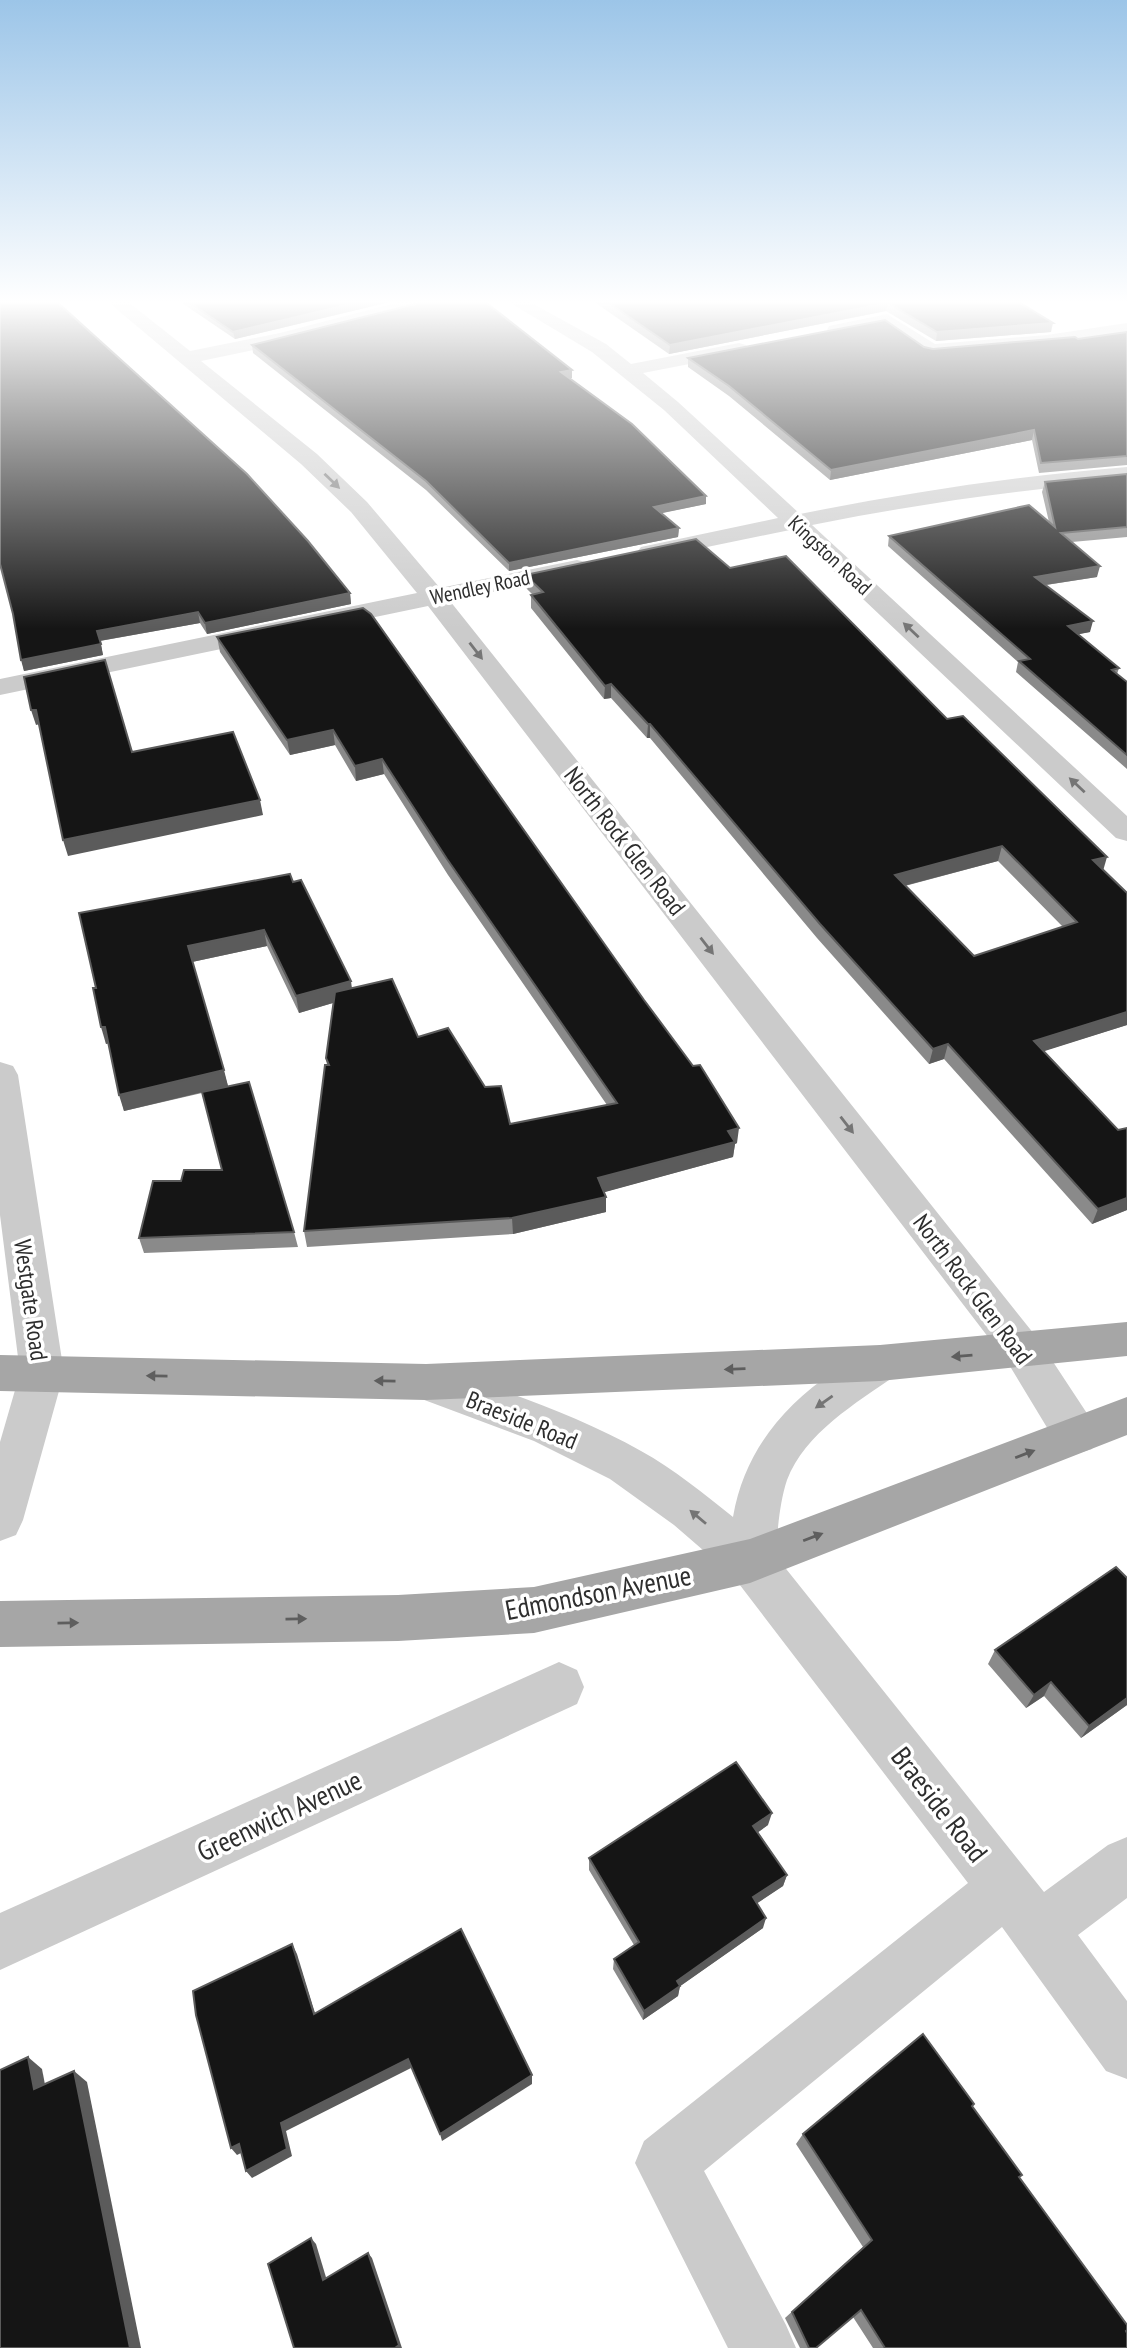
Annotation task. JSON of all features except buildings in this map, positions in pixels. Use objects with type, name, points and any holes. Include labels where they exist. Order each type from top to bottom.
[{"type":"main road","points":[[21,1373],[426,1382],[880,1363],[1127,1339]]},
{"type":"main road","name":"Edmondson Avenue","points":[[0,1624],[398,1618],[534,1610],[750,1561],[1127,1416]]},
{"type":"street","name":"North Rock Glen Road","points":[[250,411],[309,459],[359,507],[434,597],[1023,1351],[1076,1435]]},
{"type":"street","name":"Kingston Road","points":[[676,411],[1127,832]]},
{"type":"street","points":[[622,557],[965,490],[1127,474]]},
{"type":"street","name":"Wendley Road","points":[[0,687],[596,563]]},
{"type":"street","name":"Westgate Road","points":[[0,1074],[21,1373],[0,1520]]},
{"type":"street","points":[[750,1561],[764,1482],[783,1443],[811,1411],[880,1363]]},
{"type":"street","name":"Braeside Road","points":[[426,1382],[550,1428],[626,1465],[690,1510],[750,1561],[1022,1909],[1127,2050]]},
{"type":"street","name":"Greenwich Avenue","points":[[0,1942],[559,1686]]},
{"type":"street","points":[[763,2348],[666,2163],[1022,1909],[1127,1864]]}]
